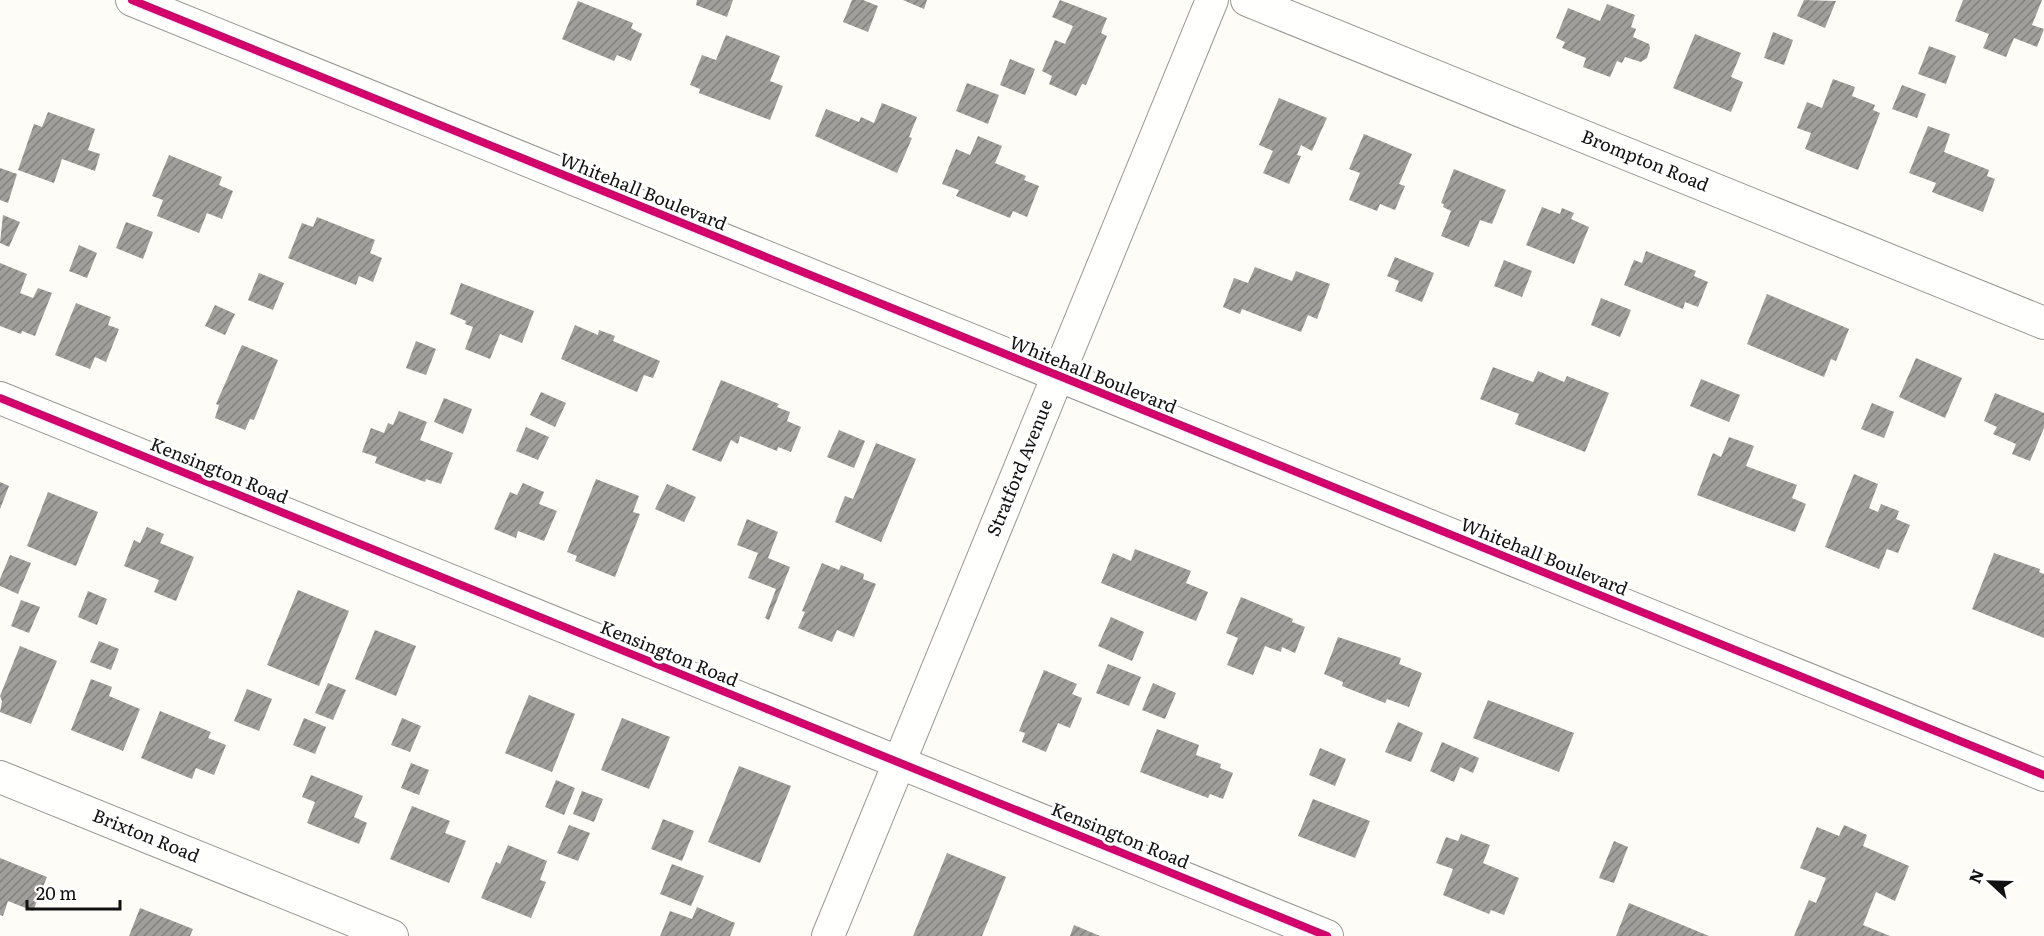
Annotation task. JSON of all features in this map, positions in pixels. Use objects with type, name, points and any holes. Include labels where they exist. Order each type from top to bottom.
[{"type":"street","name":"Whitehall Boulevard","points":[[132,0],[2044,775]]},
{"type":"street","name":"Stratford Avenue","points":[[828,936],[1212,0]]},
{"type":"street","name":"Brompton Road","points":[[1247,0],[2044,323]]},
{"type":"street","name":"Kensington Road","points":[[0,398],[1327,936]]},
{"type":"street","name":"Brixton Road","points":[[0,777],[392,936]]},
{"type":"building","points":[[697,0],[733,0],[727,17],[696,5]]},
{"type":"building","points":[[852,0],[863,0],[878,6],[868,32],[843,22]]},
{"type":"building","points":[[903,0],[927,0],[924,9]]},
{"type":"building","points":[[1060,0],[1107,18],[1101,33],[1107,36],[1086,85],[1082,84],[1076,96],[1049,84],[1052,76],[1042,71],[1055,40],[1065,44],[1073,26],[1052,17]]},
{"type":"building","points":[[1804,0],[1836,1],[1825,28],[1797,16]]},
{"type":"building","points":[[1963,0],[2042,0],[2032,25],[2044,29],[2037,47],[2014,38],[2006,57],[1983,48],[1989,34],[1955,21]]},
{"type":"building","points":[[578,1],[633,23],[631,28],[642,34],[631,61],[617,55],[614,61],[562,39]]},
{"type":"building","points":[[1607,4],[1635,15],[1631,27],[1636,29],[1633,37],[1649,44],[1650,48],[1647,58],[1641,62],[1625,57],[1622,63],[1617,61],[1610,77],[1583,67],[1586,58],[1562,48],[1565,42],[1556,38],[1568,8],[1600,21]]},
{"type":"building","points":[[1773,32],[1793,40],[1784,65],[1764,58]]},
{"type":"building","points":[[1695,34],[1741,53],[1731,77],[1743,82],[1731,112],[1673,88]]},
{"type":"building","points":[[726,35],[780,56],[770,81],[783,86],[770,120],[699,93],[700,89],[690,85],[702,55],[716,60]]},
{"type":"building","points":[[1929,46],[1956,56],[1946,84],[1918,74]]},
{"type":"building","points":[[1010,59],[1035,69],[1025,95],[1000,85]]},
{"type":"building","points":[[1833,79],[1855,87],[1852,96],[1875,105],[1873,110],[1880,113],[1858,170],[1805,149],[1811,133],[1797,128],[1807,102],[1822,108]]},
{"type":"building","points":[[967,83],[999,95],[988,124],[956,111]]},
{"type":"building","points":[[1902,85],[1926,94],[1917,118],[1892,109]]},
{"type":"building","points":[[1279,98],[1327,118],[1312,151],[1301,145],[1297,155],[1301,156],[1289,184],[1263,173],[1273,151],[1259,145]]},
{"type":"building","points":[[882,103],[917,117],[909,137],[912,138],[897,173],[815,136],[826,109],[859,122],[861,117],[874,123]]},
{"type":"building","points":[[48,112],[95,129],[88,150],[100,154],[95,171],[62,159],[54,183],[18,170],[34,124],[42,127]]},
{"type":"building","points":[[1928,126],[1950,134],[1944,152],[1989,170],[1987,176],[1995,179],[1983,212],[1932,192],[1936,183],[1909,173]]},
{"type":"building","points":[[1364,134],[1412,154],[1399,184],[1405,186],[1395,210],[1380,204],[1377,211],[1349,200],[1360,173],[1349,169]]},
{"type":"building","points":[[978,136],[1002,146],[995,163],[1026,176],[1024,180],[1039,186],[1027,217],[1013,211],[1010,218],[956,196],[959,190],[942,184],[956,149],[970,155]]},
{"type":"building","points":[[169,155],[222,177],[219,185],[233,191],[222,219],[207,213],[199,233],[157,216],[163,200],[152,196]]},
{"type":"building","points":[[0,168],[17,174],[8,203],[0,200]]},
{"type":"building","points":[[1454,169],[1506,190],[1492,224],[1480,220],[1469,247],[1441,236],[1451,211],[1443,207],[1444,204],[1441,203]]},
{"type":"building","points":[[1542,207],[1560,214],[1562,208],[1574,213],[1571,219],[1589,227],[1574,264],[1526,245]]},
{"type":"building","points":[[3,215],[20,222],[9,247],[0,243]]},
{"type":"building","points":[[317,217],[375,240],[370,253],[382,258],[373,282],[359,276],[356,285],[288,258],[302,223],[313,227]]},
{"type":"building","points":[[126,222],[153,232],[143,259],[116,248]]},
{"type":"building","points":[[79,245],[97,253],[87,278],[69,271]]},
{"type":"building","points":[[1646,251],[1696,271],[1694,276],[1708,282],[1698,307],[1685,302],[1683,309],[1624,285],[1634,260],[1642,263]]},
{"type":"building","points":[[1395,257],[1434,273],[1422,302],[1395,291],[1399,281],[1387,276]]},
{"type":"building","points":[[1504,260],[1532,271],[1522,297],[1494,286]]},
{"type":"building","points":[[0,263],[27,274],[20,293],[33,298],[38,288],[52,293],[35,336],[22,331],[21,334],[0,326]]},
{"type":"building","points":[[1255,267],[1292,281],[1296,271],[1330,284],[1317,319],[1308,315],[1301,332],[1242,309],[1240,314],[1223,307],[1234,278],[1248,283]]},
{"type":"building","points":[[259,273],[284,283],[273,310],[248,300]]},
{"type":"building","points":[[461,283],[534,311],[522,343],[500,334],[490,359],[465,349],[473,327],[450,314]]},
{"type":"building","points":[[1767,294],[1849,329],[1836,361],[1831,359],[1824,377],[1747,344]]},
{"type":"building","points":[[1601,298],[1631,310],[1620,337],[1591,325]]},
{"type":"building","points":[[76,303],[111,317],[108,325],[119,329],[106,362],[95,357],[90,369],[55,355]]},
{"type":"building","points":[[215,305],[235,314],[225,335],[205,326]]},
{"type":"building","points":[[575,325],[598,335],[599,330],[615,336],[613,341],[660,361],[653,378],[644,375],[637,392],[561,359]]},
{"type":"building","points":[[416,341],[436,349],[426,375],[406,368]]},
{"type":"building","points":[[242,345],[278,360],[254,420],[250,419],[245,430],[215,418],[219,405],[216,404]]},
{"type":"building","points":[[1916,358],[1962,378],[1945,418],[1899,397]]},
{"type":"building","points":[[1493,367],[1533,382],[1538,371],[1564,382],[1567,376],[1609,393],[1585,452],[1515,424],[1519,414],[1480,399]]},
{"type":"building","points":[[1701,379],[1740,395],[1729,422],[1690,406]]},
{"type":"building","points":[[721,380],[779,404],[777,407],[790,412],[787,421],[801,427],[791,452],[778,447],[777,451],[740,436],[738,444],[731,440],[721,462],[692,450]]},
{"type":"building","points":[[541,392],[566,403],[555,427],[530,415]]},
{"type":"building","points":[[1995,393],[2044,413],[2044,428],[2030,461],[2012,454],[2016,444],[1993,434],[1997,427],[1984,421]]},
{"type":"building","points":[[444,398],[472,409],[463,434],[434,422]]},
{"type":"building","points":[[1872,403],[1894,412],[1884,438],[1861,429]]},
{"type":"building","points":[[399,411],[427,422],[420,440],[453,453],[441,484],[426,479],[425,482],[375,463],[377,457],[362,452],[371,428],[384,433],[388,423],[393,425]]},
{"type":"building","points":[[526,427],[549,437],[538,460],[516,451]]},
{"type":"building","points":[[839,430],[865,441],[854,468],[827,457]]},
{"type":"building","points":[[1729,437],[1754,446],[1746,466],[1797,485],[1792,498],[1806,504],[1795,532],[1697,495],[1713,453],[1721,457]]},
{"type":"building","points":[[876,443],[916,459],[881,542],[835,522],[845,496],[853,499]]},
{"type":"building","points":[[1854,474],[1878,484],[1869,508],[1878,512],[1881,504],[1899,511],[1896,519],[1910,525],[1898,553],[1887,549],[1879,569],[1825,547]]},
{"type":"building","points":[[596,479],[639,496],[633,512],[640,514],[615,577],[575,561],[577,556],[567,552]]},
{"type":"building","points":[[0,482],[9,486],[0,509]]},
{"type":"building","points":[[523,483],[544,492],[539,504],[557,511],[544,541],[518,531],[516,538],[494,529],[510,492],[517,495]]},
{"type":"building","points":[[667,484],[696,497],[684,522],[655,509]]},
{"type":"building","points":[[48,492],[98,512],[76,566],[27,546]]},
{"type":"building","points":[[747,519],[778,532],[768,558],[790,567],[769,620],[765,618],[776,589],[748,578],[758,553],[737,545]]},
{"type":"building","points":[[147,527],[164,534],[160,543],[194,557],[176,601],[154,592],[159,580],[124,566],[134,540],[140,543]]},
{"type":"building","points":[[1135,549],[1191,571],[1186,583],[1208,592],[1196,621],[1101,583],[1113,553],[1131,561]]},
{"type":"building","points":[[1994,553],[2040,569],[2039,572],[2044,574],[2044,638],[1972,609]]},
{"type":"building","points":[[10,555],[31,563],[18,594],[0,586],[0,579]]},
{"type":"building","points":[[822,563],[839,570],[841,565],[864,574],[863,579],[876,584],[854,637],[837,630],[832,642],[798,628],[805,612],[802,611]]},
{"type":"building","points":[[298,590],[349,611],[319,686],[267,665]]},
{"type":"building","points":[[88,591],[107,599],[97,625],[78,617]]},
{"type":"building","points":[[1241,597],[1293,619],[1292,622],[1305,627],[1295,653],[1282,647],[1281,652],[1265,646],[1253,675],[1227,665],[1238,638],[1226,633]]},
{"type":"building","points":[[21,600],[40,607],[29,633],[11,626]]},
{"type":"building","points":[[1111,617],[1144,632],[1132,661],[1098,646]]},
{"type":"building","points":[[375,630],[416,646],[396,696],[355,679]]},
{"type":"building","points":[[1338,637],[1401,658],[1399,664],[1422,673],[1409,707],[1387,699],[1385,703],[1342,686],[1343,682],[1324,674]]},
{"type":"building","points":[[99,641],[119,649],[111,670],[90,662]]},
{"type":"building","points":[[20,646],[57,661],[31,724],[0,712],[2,701],[0,696]]},
{"type":"building","points":[[1108,664],[1141,677],[1129,706],[1096,693]]},
{"type":"building","points":[[1044,670],[1077,684],[1072,694],[1082,698],[1070,728],[1058,723],[1046,752],[1022,742],[1025,733],[1019,731]]},
{"type":"building","points":[[91,679],[112,687],[109,696],[140,709],[123,751],[71,730]]},
{"type":"building","points":[[328,683],[346,690],[333,720],[315,713]]},
{"type":"building","points":[[1153,683],[1176,693],[1165,719],[1142,710]]},
{"type":"building","points":[[247,689],[272,699],[259,731],[234,721]]},
{"type":"building","points":[[529,695],[575,714],[552,772],[505,753]]},
{"type":"building","points":[[1488,700],[1574,733],[1559,772],[1473,738]]},
{"type":"building","points":[[160,711],[211,732],[208,738],[226,745],[214,775],[196,768],[192,779],[141,758]]},
{"type":"building","points":[[304,718],[326,727],[315,754],[293,745]]},
{"type":"building","points":[[402,718],[421,726],[410,752],[391,745]]},
{"type":"building","points":[[622,718],[670,737],[649,789],[601,770]]},
{"type":"building","points":[[1398,722],[1423,733],[1411,762],[1385,752]]},
{"type":"building","points":[[1157,729],[1199,745],[1196,755],[1221,764],[1220,768],[1233,773],[1223,799],[1210,794],[1208,798],[1140,772]]},
{"type":"building","points":[[1442,742],[1479,758],[1473,773],[1460,767],[1454,782],[1430,771]]},
{"type":"building","points":[[1320,748],[1346,759],[1335,786],[1309,775]]},
{"type":"building","points":[[411,763],[429,770],[419,795],[401,788]]},
{"type":"building","points":[[739,766],[791,786],[760,863],[708,842]]},
{"type":"building","points":[[311,775],[363,796],[354,817],[367,823],[359,844],[307,823],[315,802],[302,797]]},
{"type":"building","points":[[556,780],[575,788],[564,815],[545,807]]},
{"type":"building","points":[[582,791],[603,799],[594,822],[573,814]]},
{"type":"building","points":[[1313,799],[1370,821],[1355,858],[1298,836]]},
{"type":"building","points":[[412,806],[450,821],[445,833],[466,841],[449,883],[390,859]]},
{"type":"building","points":[[663,819],[694,831],[682,861],[651,849]]},
{"type":"building","points":[[569,825],[590,833],[578,861],[557,853]]},
{"type":"building","points":[[1844,825],[1867,835],[1863,846],[1909,866],[1895,901],[1876,892],[1863,925],[1890,936],[1794,936],[1809,900],[1816,903],[1826,878],[1800,868],[1817,827],[1839,836]]},
{"type":"building","points":[[1461,834],[1490,845],[1483,863],[1519,878],[1504,915],[1491,910],[1489,914],[1443,895],[1453,869],[1436,863],[1446,837],[1458,841]]},
{"type":"building","points":[[1614,841],[1628,847],[1614,883],[1599,878]]},
{"type":"building","points":[[508,845],[547,861],[540,880],[546,882],[531,918],[481,898],[496,862],[500,864]]},
{"type":"building","points":[[947,853],[1006,877],[982,936],[913,936]]},
{"type":"building","points":[[0,858],[47,877],[33,911],[8,901],[3,916],[0,915]]},
{"type":"building","points":[[672,864],[704,876],[691,906],[660,894]]},
{"type":"building","points":[[1629,903],[1709,936],[1616,936]]},
{"type":"building","points":[[697,907],[735,923],[730,936],[660,936],[670,911],[692,919]]},
{"type":"building","points":[[140,908],[193,929],[190,936],[129,936]]},
{"type":"building","points":[[1074,925],[1100,936],[1070,936]]},
{"type":"cycle path","points":[[132,0],[2044,775]]},
{"type":"cycle path","points":[[0,398],[1327,936]]}]
